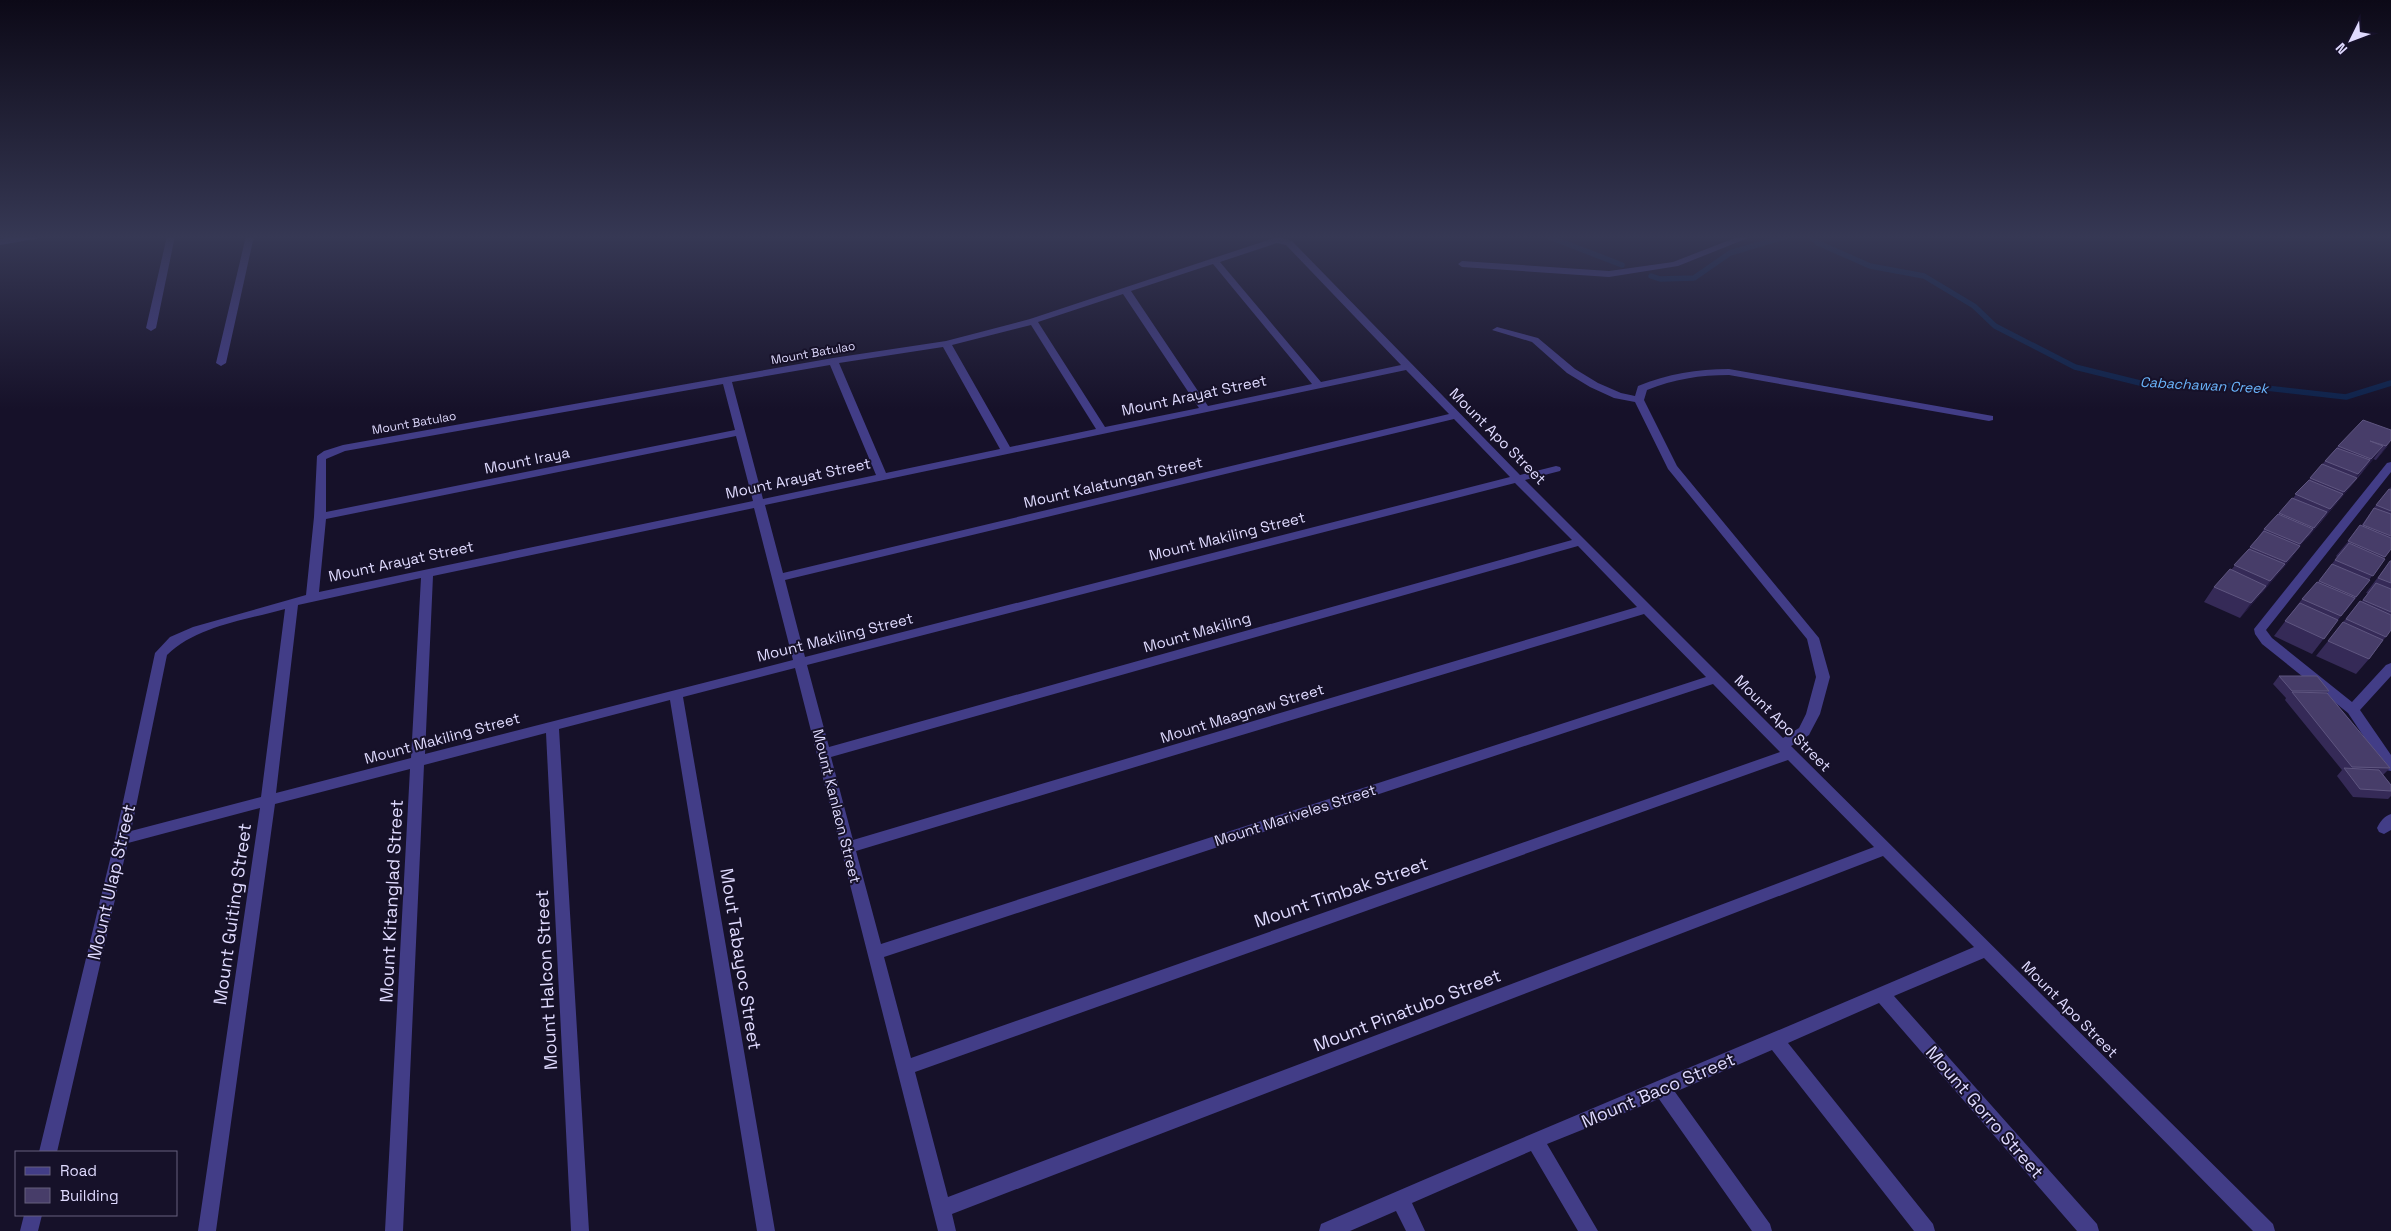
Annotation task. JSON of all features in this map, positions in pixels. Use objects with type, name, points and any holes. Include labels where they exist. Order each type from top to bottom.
[{"type":"street","points":[[151,328],[159,293]]},
{"type":"street","points":[[221,363],[237,293]]},
{"type":"street","name":"Mount Batulao","points":[[320,517],[321,458],[328,453],[343,448],[833,361],[946,344],[1033,321],[1118,293]]},
{"type":"street","points":[[1128,293],[1205,409]]},
{"type":"street","points":[[1242,293],[1318,385]]},
{"type":"street","name":"Mount Apo Street","points":[[1337,293],[1645,609],[1988,949],[2266,1231]]},
{"type":"street","points":[[1033,321],[1102,431]]},
{"type":"street","points":[[1497,330],[1535,340],[1571,371],[1594,385],[1618,396],[1638,400],[1642,388],[1658,381],[1690,372],[1729,372],[1989,418]]},
{"type":"street","points":[[946,344],[1007,451]]},
{"type":"street","points":[[833,361],[882,477]]},
{"type":"street","name":"Mount Arayat Street","points":[[197,630],[292,602],[427,572],[1407,367]]},
{"type":"street","name":"Mount Kanlaon Street","points":[[727,380],[947,1231]]},
{"type":"street","name":"Mount Timbak Street","points":[[904,1068],[1786,750],[1804,731],[1813,714],[1823,677],[1812,638],[1672,467],[1638,400]]},
{"type":"street","name":"Mount Kalatungan Street","points":[[778,578],[1455,416]]},
{"type":"street","name":"Mount Iraya","points":[[320,517],[740,432]]},
{"type":"street","points":[[2391,465],[2260,629],[2261,634],[2352,710],[2391,766]]},
{"type":"street","name":"Mount Makiling Street","points":[[122,839],[676,694],[1556,469]]},
{"type":"street","points":[[312,597],[320,517]]},
{"type":"street","name":"Mount Makiling","points":[[823,754],[1580,542]]},
{"type":"street","name":"Mount Kitanglad Street","points":[[394,1231],[427,572]]},
{"type":"street","name":"Mount Guiting Street","points":[[207,1231],[268,800],[292,602]]},
{"type":"street","name":"Mount Maagnaw Street","points":[[848,848],[1645,609]]},
{"type":"street","name":"Mount Ulap Street","points":[[48,1151],[122,839],[161,653],[176,640],[197,630]]},
{"type":"street","points":[[2352,710],[2391,668]]},
{"type":"street","name":"Mount Mariveles Street","points":[[874,953],[1716,678]]},
{"type":"street","name":"Mout Tabayoc Street","points":[[676,694],[766,1231]]},
{"type":"street","name":"Mount Halcon Street","points":[[552,726],[580,1231]]},
{"type":"street","name":"Mount Pinatubo Street","points":[[941,1209],[1886,849]]},
{"type":"street","name":"Mount Baco Street","points":[[1328,1231],[1535,1140],[1662,1089],[1881,993],[1988,949]]},
{"type":"street","name":"Mount Gorro Street","points":[[1881,993],[2090,1231]]},
{"type":"street","points":[[1776,1040],[1926,1231]]},
{"type":"street","points":[[1662,1089],[1763,1231]]},
{"type":"street","points":[[1535,1140],[1589,1231]]},
{"type":"street","points":[[1400,1199],[1416,1231]]},
{"type":"street","points":[[29,1231],[33,1216]]},
{"type":"building","points":[[2363,420],[2391,430],[2391,440],[2386,446],[2370,441],[2383,446],[2371,459],[2338,446]]},
{"type":"building","points":[[2337,448],[2370,460],[2358,474],[2325,461]]},
{"type":"building","points":[[2322,464],[2357,478],[2344,492],[2310,478]]},
{"type":"building","points":[[2309,480],[2343,494],[2330,509],[2295,494]]},
{"type":"building","points":[[2389,489],[2391,490],[2391,511],[2376,505]]},
{"type":"building","points":[[2292,498],[2327,512],[2314,528],[2279,513]]},
{"type":"building","points":[[2374,508],[2391,514],[2391,536],[2363,525]]},
{"type":"building","points":[[2278,514],[2313,529],[2300,544],[2264,529]]},
{"type":"building","points":[[2360,525],[2391,538],[2391,549],[2385,557],[2348,541]]},
{"type":"building","points":[[2264,531],[2300,546],[2286,562],[2250,547]]},
{"type":"building","points":[[2349,543],[2385,559],[2373,576],[2335,560]]},
{"type":"building","points":[[2249,549],[2285,564],[2270,581],[2234,565]]},
{"type":"building","points":[[2391,561],[2391,583],[2378,578]]},
{"type":"building","points":[[2332,564],[2370,580],[2356,597],[2319,581]]},
{"type":"building","points":[[2230,569],[2266,586],[2251,603],[2214,587]]},
{"type":"building","points":[[2317,582],[2355,598],[2341,616],[2302,599]]},
{"type":"building","points":[[2376,583],[2391,589],[2391,612],[2363,600]]},
{"type":"building","points":[[2360,601],[2391,615],[2391,630],[2386,637],[2346,619]]},
{"type":"building","points":[[2300,603],[2338,620],[2324,639],[2285,621]]},
{"type":"building","points":[[2343,622],[2383,640],[2369,659],[2328,641]]},
{"type":"building","points":[[2279,676],[2317,676],[2329,691],[2292,691]]},
{"type":"building","points":[[2292,692],[2327,693],[2390,768],[2352,767]]},
{"type":"building","points":[[2344,768],[2379,770],[2391,785],[2391,791],[2360,789]]},
{"type":"waterway","name":"Cabachawan Creek","points":[[1953,293],[1974,306],[1995,326],[2075,367],[2144,384],[2249,386],[2346,397],[2391,383]]}]
